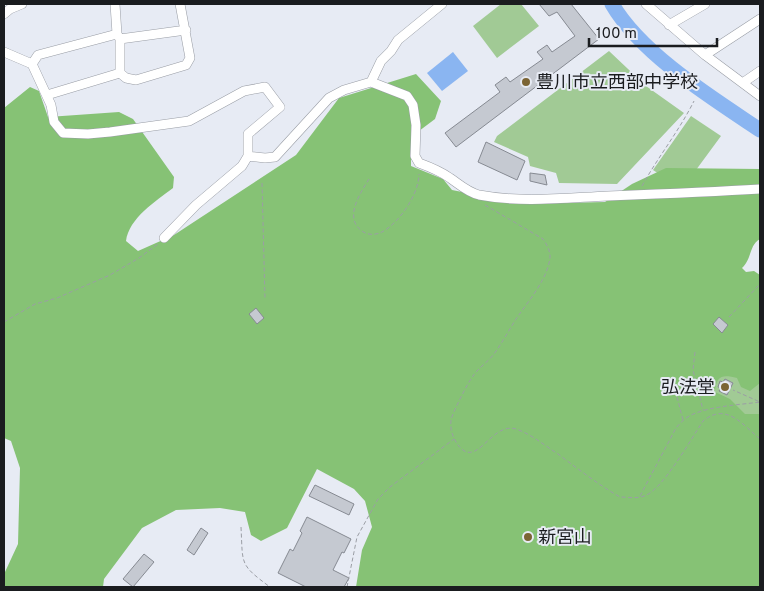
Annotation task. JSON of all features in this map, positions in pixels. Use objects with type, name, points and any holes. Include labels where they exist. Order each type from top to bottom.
[{"type":"street","points":[[4,14],[22,4]]},
{"type":"street","points":[[115,4],[120,72],[126,78],[136,80],[186,65],[190,58],[180,4]]},
{"type":"street","points":[[371,82],[381,61],[398,40],[442,4]]},
{"type":"street","points":[[646,4],[705,55],[744,82],[760,96]]},
{"type":"street","points":[[669,25],[705,4]]},
{"type":"street","points":[[705,55],[760,19]]},
{"type":"street","points":[[32,64],[38,55],[118,37],[186,30]]},
{"type":"street","points":[[4,52],[32,64],[51,105],[54,122],[63,133],[88,134],[189,121],[244,91],[266,87],[280,107],[248,134],[248,156],[242,166],[196,205],[164,238]]},
{"type":"street","points":[[744,82],[760,71]]},
{"type":"street","points":[[46,95],[120,72]]},
{"type":"street","points":[[248,156],[275,157],[329,98],[344,90],[371,82],[407,96],[413,105],[416,125],[415,156],[419,163],[433,168],[465,190],[477,194],[503,198],[536,199],[637,196],[760,189]]},
{"type":"path","points":[[637,196],[665,147],[684,122],[694,101]]},
{"type":"path","points":[[369,179],[361,192],[354,212],[358,228],[369,234],[379,233],[391,225],[413,198],[419,183],[419,163]]},
{"type":"path","points":[[262,183],[265,299]]},
{"type":"path","points":[[482,203],[543,239],[548,246],[550,256],[545,275],[493,354],[473,375],[451,418],[454,438],[464,450],[469,452],[476,451],[502,428],[516,429],[533,437],[620,497],[639,497],[653,492],[657,488],[703,421],[710,416],[717,413],[726,414],[760,438]]},
{"type":"path","points":[[4,322],[35,304],[57,298],[110,275],[139,258],[164,238]]},
{"type":"path","points":[[729,317],[760,284]]},
{"type":"path","points":[[696,352],[693,370],[704,411]]},
{"type":"path","points":[[639,497],[676,428],[683,420],[704,411],[760,402],[733,390]]},
{"type":"path","points":[[677,397],[683,420]]},
{"type":"path","points":[[347,587],[357,537],[378,499],[390,487],[454,438]]},
{"type":"path","points":[[241,527],[242,560],[246,567],[270,587]]},
{"type":"green space","points":[[501,4],[521,4],[539,26],[497,58],[473,26]]},
{"type":"green space","points":[[609,51],[646,86],[684,113],[617,184],[559,183],[556,173],[530,166],[528,157],[494,142],[497,136]]},
{"type":"green space","points":[[416,74],[441,101],[435,119],[411,137],[411,166],[443,179],[452,190],[522,204],[605,202],[632,184],[666,168],[760,169],[760,239],[754,245],[742,268],[746,272],[754,271],[760,275],[760,383],[750,391],[741,387],[737,378],[724,376],[718,379],[715,392],[730,399],[745,414],[760,414],[760,587],[356,587],[362,550],[372,527],[365,501],[354,489],[317,469],[287,528],[261,541],[251,535],[245,512],[220,508],[176,510],[142,528],[104,579],[103,587],[4,587],[5,572],[18,544],[20,468],[11,441],[4,438],[4,108],[30,87],[39,91],[48,117],[119,112],[133,119],[174,177],[173,188],[144,211],[128,233],[126,241],[138,251],[174,235],[296,155],[339,98]]},
{"type":"green space","points":[[691,116],[721,136],[682,189],[653,170]]},
{"type":"green space","points":[[760,352],[760,435],[708,389],[718,374]]},
{"type":"water","points":[[453,52],[468,71],[442,91],[427,73]]},
{"type":"building","points":[[539,4],[571,4],[599,39],[456,147],[445,133],[500,92],[495,85],[506,77],[510,82],[543,59],[537,52],[547,45],[552,52],[575,36],[557,12],[549,16]]},
{"type":"building","points":[[486,142],[525,161],[517,180],[478,162]]},
{"type":"building","points":[[530,173],[545,175],[547,185],[530,181]]},
{"type":"building","points":[[256,308],[264,318],[257,324],[249,314]]},
{"type":"building","name":"弘法堂","points":[[719,317],[728,325],[722,333],[713,324]]},
{"type":"building","name":"弘法堂","points":[[725,379],[733,383],[727,395],[719,391],[721,388],[718,387],[720,381],[723,382]]},
{"type":"building","points":[[315,485],[354,504],[349,515],[309,496]]},
{"type":"building","points":[[307,517],[351,539],[333,570],[349,578],[344,587],[306,587],[278,573],[290,549],[293,551]]},
{"type":"building","points":[[201,528],[208,533],[194,555],[187,550]]},
{"type":"building","points":[[144,554],[154,562],[133,587],[123,579]]},
{"type":"waterway","points":[[612,4],[625,22],[659,57],[679,74],[760,130]]},
{"type":"place","name":"豊川市立西部中学校","points":[[526,82]]},
{"type":"place","name":"弘法堂","points":[[725,387]]},
{"type":"place","name":"新宮山","points":[[528,537]]}]
